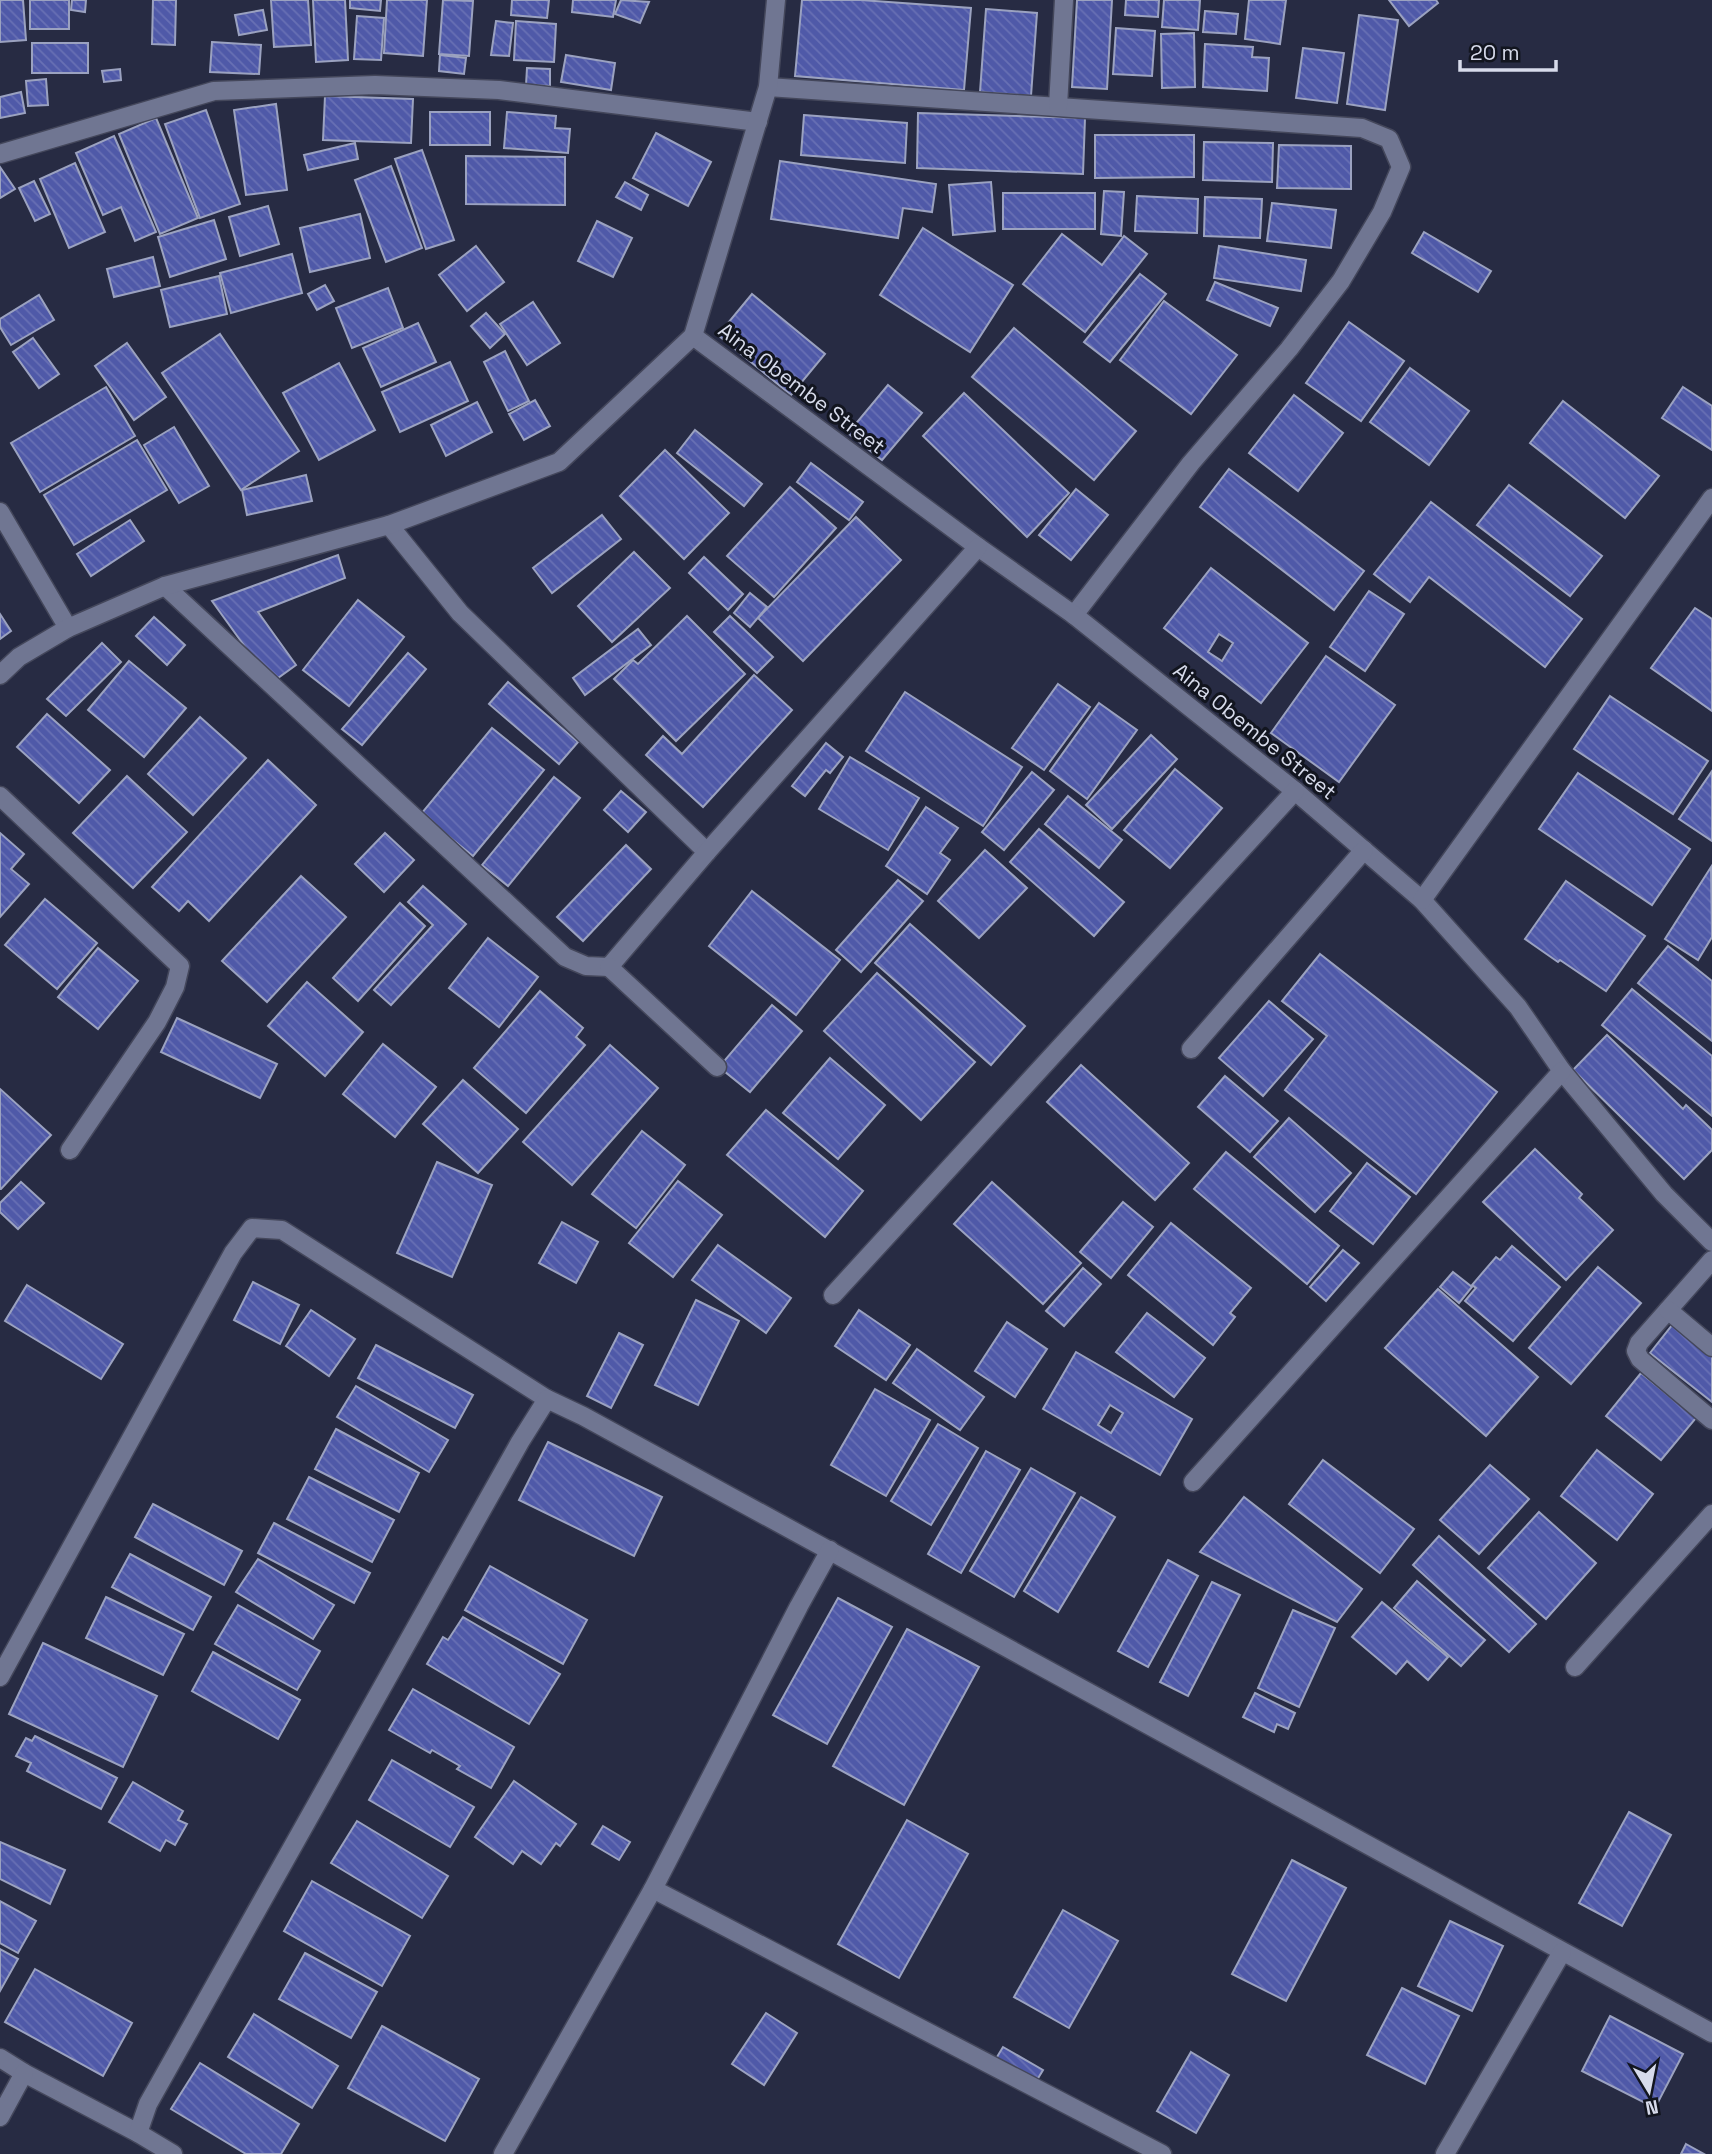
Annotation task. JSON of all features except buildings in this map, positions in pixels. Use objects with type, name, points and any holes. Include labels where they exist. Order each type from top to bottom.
[{"type":"street","points":[[0,675],[19,657],[68,628],[165,586],[389,525],[559,462],[694,336],[768,87],[776,0]]},
{"type":"street","points":[[1058,106],[1064,0]]},
{"type":"street","points":[[0,155],[214,91],[375,85],[499,90],[758,122]]},
{"type":"street","points":[[768,87],[1362,128],[1389,139],[1401,167],[1382,212],[1340,281],[1289,349],[1191,463],[1074,615]]},
{"type":"street","name":"Aina Obembe Street","points":[[694,336],[1074,615],[1295,791],[1422,900],[1518,1007],[1562,1071],[1664,1194],[1712,1242]]},
{"type":"street","points":[[1422,900],[1712,498]]},
{"type":"street","points":[[0,512],[68,628]]},
{"type":"street","points":[[389,525],[460,613],[707,852]]},
{"type":"street","points":[[609,967],[707,852],[978,547]]},
{"type":"street","points":[[165,586],[565,957],[586,966],[609,967],[717,1067]]},
{"type":"street","points":[[833,1295],[1295,791]]},
{"type":"street","points":[[0,796],[180,966],[175,987],[156,1022],[69,1150]]},
{"type":"street","points":[[1191,1049],[1364,850]]},
{"type":"street","points":[[1193,1482],[1562,1071]]},
{"type":"street","points":[[0,1677],[233,1253],[253,1228],[282,1230],[547,1399],[830,1550],[1712,2033]]},
{"type":"street","points":[[1712,1260],[1639,1343],[1636,1351],[1640,1359],[1712,1419]]},
{"type":"street","points":[[1668,1310],[1712,1347]]},
{"type":"street","points":[[138,2133],[148,2104],[520,1442],[547,1399]]},
{"type":"street","points":[[1575,1667],[1712,1514]]},
{"type":"street","points":[[503,2154],[653,1889],[830,1550]]},
{"type":"street","points":[[653,1889],[1161,2154]]},
{"type":"street","points":[[1445,2154],[1562,1952]]},
{"type":"street","points":[[0,2058],[173,2154]]},
{"type":"street","points":[[0,2117],[23,2073]]}]
